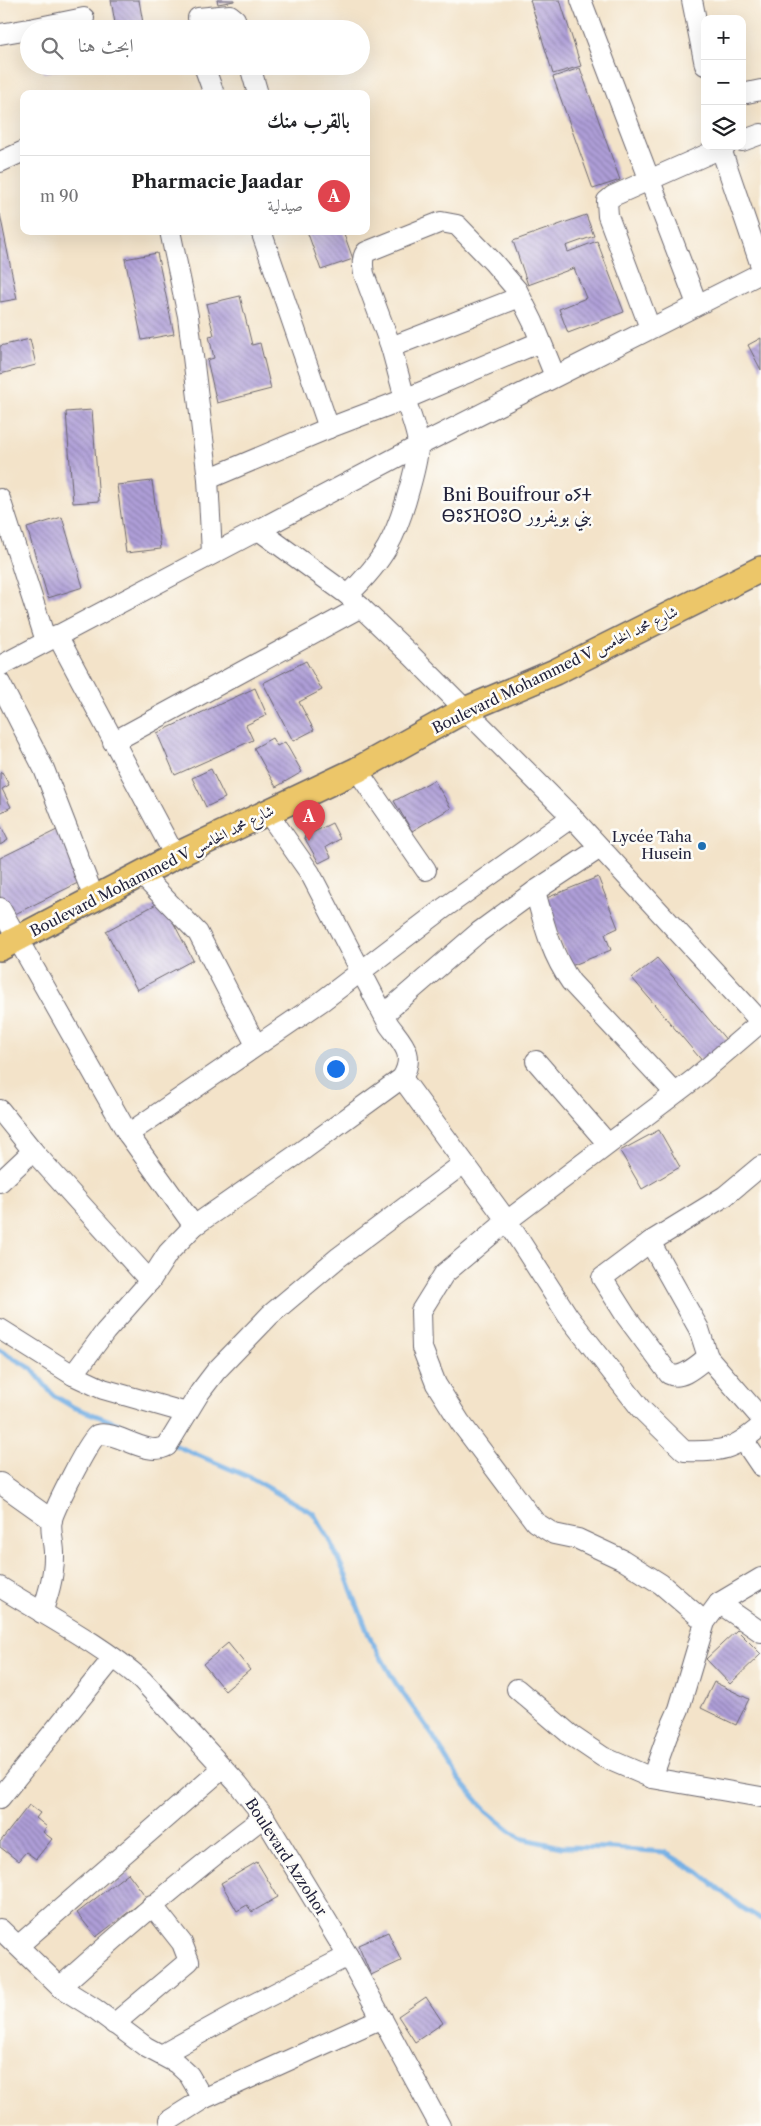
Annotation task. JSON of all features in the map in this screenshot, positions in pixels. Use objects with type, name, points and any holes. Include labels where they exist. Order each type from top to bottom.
[{"type":"main road","name":"Boulevard Mohammed V شارع محمد الخامس","points":[[8,943],[175,856],[357,770],[465,710],[555,672],[761,569]]},
{"type":"street","points":[[581,0],[697,304]]},
{"type":"street","points":[[692,0],[704,60]]},
{"type":"street","points":[[199,16],[230,15],[235,20]]},
{"type":"street","points":[[74,20],[84,18]]},
{"type":"street","points":[[0,34],[20,31]]},
{"type":"street","points":[[207,75],[213,90]]},
{"type":"street","points":[[253,75],[257,90]]},
{"type":"street","points":[[746,93],[761,90]]},
{"type":"street","points":[[746,140],[761,134]]},
{"type":"street","points":[[650,328],[606,208],[609,198],[715,150]]},
{"type":"street","points":[[723,150],[761,266]]},
{"type":"street","points":[[0,162],[20,153]]},
{"type":"street","points":[[113,742],[355,601],[370,574],[383,557],[402,516],[412,481],[418,446],[391,347],[364,274],[362,262],[366,252],[441,222],[457,225],[494,262],[520,297],[533,322],[555,376]]},
{"type":"street","points":[[171,235],[188,316],[208,479],[212,553]]},
{"type":"street","points":[[262,235],[329,428]]},
{"type":"street","points":[[0,666],[212,553],[260,531],[418,446],[761,273]]},
{"type":"street","points":[[391,347],[520,297]]},
{"type":"street","points":[[208,479],[540,342]]},
{"type":"street","points":[[0,499],[51,638],[113,742],[175,856]]},
{"type":"street","points":[[260,531],[355,601],[572,818],[761,1022],[675,1094],[549,1191],[507,1220],[444,1274],[421,1311],[422,1348],[436,1384],[460,1422],[535,1522],[554,1534],[578,1539],[623,1560],[661,1584],[705,1622]]},
{"type":"street","points":[[0,683],[44,768],[94,898]]},
{"type":"street","points":[[357,770],[426,870]]},
{"type":"street","points":[[72,1375],[105,1332],[150,1281],[168,1253],[194,1226],[402,1078],[408,1065],[407,1052],[389,1025],[310,873],[268,813]]},
{"type":"street","points":[[128,1134],[322,1001],[444,908],[572,818]]},
{"type":"street","points":[[384,1014],[479,932],[535,891],[600,848]]},
{"type":"street","points":[[142,874],[198,933],[256,1045]]},
{"type":"street","points":[[535,891],[550,947],[559,965],[571,982],[675,1094]]},
{"type":"street","points":[[0,908],[8,943],[128,1134],[194,1226]]},
{"type":"street","points":[[536,1061],[608,1144]]},
{"type":"street","points":[[402,1078],[507,1220],[574,1323],[641,1409],[684,1451],[717,1452],[744,1441],[761,1426]]},
{"type":"street","points":[[2,1115],[150,1281]]},
{"type":"street","points":[[0,1182],[33,1151]]},
{"type":"street","points":[[42,1613],[54,1570],[52,1520],[84,1452],[94,1437],[100,1435],[107,1436],[157,1449],[167,1446],[216,1371],[270,1314],[339,1257],[464,1163]]},
{"type":"street","points":[[708,1357],[683,1374],[674,1376],[669,1374],[626,1316],[602,1278],[650,1242],[725,1196],[761,1166]]},
{"type":"street","points":[[650,1242],[699,1329],[708,1357],[761,1418]]},
{"type":"street","points":[[0,1329],[72,1375],[185,1417]]},
{"type":"street","points":[[744,1441],[761,1466]]},
{"type":"street","points":[[0,1483],[52,1520]]},
{"type":"street","points":[[652,1778],[666,1736],[679,1709],[705,1622],[719,1603],[761,1578]]},
{"type":"street","name":"Boulevard Azzohor","points":[[0,1587],[69,1627],[142,1680],[223,1768],[264,1817],[348,1956],[440,2126]]},
{"type":"street","points":[[719,1603],[761,1632]]},
{"type":"street","points":[[0,1798],[114,1658]]},
{"type":"street","points":[[517,1689],[572,1736],[603,1758],[652,1778],[761,1797]]},
{"type":"street","points":[[18,1946],[223,1768]]},
{"type":"street","points":[[60,1987],[152,1905],[264,1817]]},
{"type":"street","points":[[114,2024],[189,1961],[182,1943],[152,1905]]},
{"type":"street","points":[[0,1929],[60,1987],[95,2009],[146,2047],[163,2054],[176,2063],[189,2075],[203,2099]]},
{"type":"street","points":[[163,2054],[246,2008],[348,1956]]},
{"type":"street","points":[[170,2120],[203,2099],[382,2018]]},
{"type":"building","points":[[111,0],[139,0],[142,20],[114,20]]},
{"type":"building","points":[[217,0],[234,0],[234,1],[218,4]]},
{"type":"building","points":[[530,0],[560,0],[581,66],[553,74]]},
{"type":"building","points":[[580,68],[620,180],[593,189],[553,77]]},
{"type":"building","points":[[0,214],[17,299],[0,302]]},
{"type":"building","points":[[586,215],[594,236],[566,246],[568,252],[597,241],[624,312],[568,333],[559,309],[586,298],[574,268],[528,285],[513,241]]},
{"type":"building","points":[[308,235],[344,235],[353,259],[321,270]]},
{"type":"building","points":[[157,253],[174,334],[142,340],[125,259]]},
{"type":"building","points":[[240,296],[252,345],[260,343],[271,389],[217,403],[207,360],[214,358],[209,336],[214,335],[206,304]]},
{"type":"building","points":[[761,338],[761,370],[748,345]]},
{"type":"building","points":[[30,339],[36,365],[0,374],[0,346]]},
{"type":"building","points":[[92,410],[99,501],[73,503],[66,412]]},
{"type":"building","points":[[152,481],[161,549],[126,553],[117,485]]},
{"type":"building","points":[[62,517],[83,587],[48,598],[27,528]]},
{"type":"building","points":[[306,661],[322,690],[299,702],[314,730],[293,741],[263,683]]},
{"type":"building","points":[[255,688],[267,715],[246,725],[253,740],[175,775],[157,733]]},
{"type":"building","points":[[272,738],[277,746],[285,742],[302,772],[276,787],[254,748]]},
{"type":"building","points":[[211,769],[225,798],[206,807],[192,778]]},
{"type":"building","points":[[2,772],[9,785],[2,789],[11,807],[0,813],[0,773]]},
{"type":"building","points":[[434,780],[451,808],[412,831],[394,801]]},
{"type":"building","points":[[332,823],[340,839],[326,847],[331,857],[319,863],[304,837]]},
{"type":"building","points":[[0,824],[8,840],[0,845]]},
{"type":"building","points":[[59,829],[84,880],[7,918],[0,904],[0,858]]},
{"type":"building","points":[[598,877],[618,928],[605,934],[611,950],[571,966],[544,899]]},
{"type":"building","points":[[162,901],[193,960],[137,990],[106,931]]},
{"type":"building","points":[[657,958],[728,1042],[704,1063],[632,978]]},
{"type":"building","points":[[659,1130],[680,1167],[642,1189],[620,1151]]},
{"type":"building","points":[[737,1630],[761,1654],[730,1684],[706,1659]]},
{"type":"building","points":[[228,1643],[250,1670],[225,1691],[203,1664]]},
{"type":"building","points":[[714,1682],[749,1699],[736,1725],[701,1708]]},
{"type":"building","points":[[29,1805],[40,1813],[36,1818],[47,1827],[43,1832],[52,1839],[36,1859],[26,1852],[18,1861],[0,1847],[0,1842]]},
{"type":"building","points":[[257,1862],[278,1897],[252,1912],[247,1905],[237,1911],[221,1883]]},
{"type":"building","points":[[128,1873],[147,1898],[96,1937],[77,1913]]},
{"type":"building","points":[[388,1932],[401,1961],[371,1975],[358,1945]]},
{"type":"building","points":[[426,1997],[443,2023],[415,2042],[398,2016]]},
{"type":"waterway","points":[[0,1350],[32,1369],[53,1395],[73,1407],[165,1441]]},
{"type":"waterway","points":[[172,1444],[249,1477],[313,1513],[328,1537],[346,1576],[370,1638],[395,1682],[433,1736],[459,1779],[486,1811],[520,1838],[561,1847],[613,1848],[664,1852],[698,1872],[741,1907],[761,1919]]},
{"type":"place","name":"Pharmacie Jaadar","points":[[309,841]]},
{"type":"place","name":"Lycée Taha Husein","points":[[702,846]]},
{"type":"district","name":"Bni Bouifrour ⴰⵢⵜ ⴱⵓⵢⴼⵔⵓⵔ بني بويفرور","points":[[517,505]]}]
